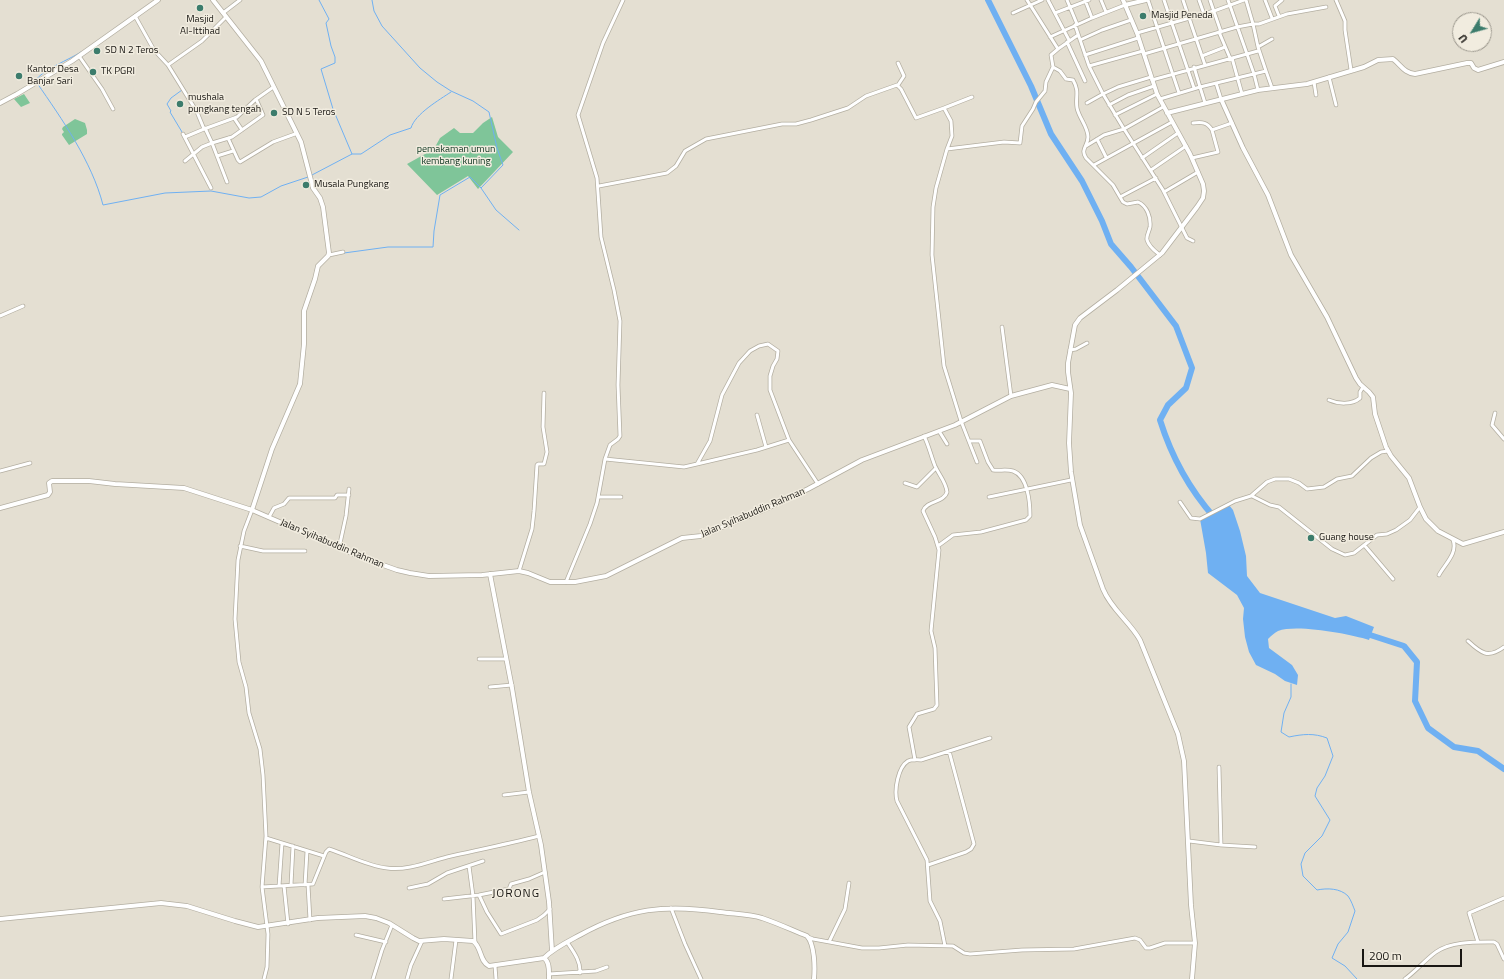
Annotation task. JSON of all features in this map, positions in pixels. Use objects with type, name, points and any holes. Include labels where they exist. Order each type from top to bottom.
[{"type":"street","points":[[0,103],[71,59],[79,56],[83,51],[158,0]]},
{"type":"street","points":[[213,0],[261,61],[302,142],[313,188],[322,200],[329,255]]},
{"type":"street","points":[[222,12],[240,0]]},
{"type":"street","points":[[566,582],[590,524],[610,445],[620,436],[618,376],[620,326],[614,290],[601,237],[599,186],[580,122],[579,113],[603,43],[623,0]]},
{"type":"street","points":[[1027,0],[1058,49]]},
{"type":"street","points":[[1013,13],[1042,0]]},
{"type":"street","points":[[1048,0],[1085,81]]},
{"type":"street","points":[[1067,0],[1089,66],[1103,94],[1133,144],[1156,178],[1180,227],[1188,240],[1192,241]]},
{"type":"street","points":[[1055,14],[1086,0],[1092,18]]},
{"type":"street","points":[[1101,0],[1106,12]]},
{"type":"street","points":[[1123,0],[1137,33],[1157,94],[1186,146],[1198,172],[1204,189],[1203,198],[1160,255],[1078,320],[1075,325],[1070,350],[1068,372],[1070,388],[1069,443],[1072,480],[1082,530],[1105,595],[1134,630],[1140,640],[1178,734],[1184,758],[1191,899],[1195,943],[1192,979]]},
{"type":"street","points":[[1050,37],[1076,24],[1106,12],[1147,0],[1179,93]]},
{"type":"street","points":[[1164,0],[1180,43],[1194,88]]},
{"type":"street","points":[[1183,0],[1205,65]]},
{"type":"street","points":[[1199,0],[1204,14]]},
{"type":"street","points":[[1210,0],[1225,47],[1231,58],[1238,78],[1242,94]]},
{"type":"street","points":[[1228,0],[1247,53],[1258,90]]},
{"type":"street","points":[[1137,33],[1189,19],[1245,0],[1253,24],[1258,49],[1272,88]]},
{"type":"street","points":[[1265,0],[1272,18]]},
{"type":"street","points":[[1279,16],[1275,6],[1282,0]]},
{"type":"street","points":[[1336,0],[1345,21],[1345,30],[1352,70]]},
{"type":"street","points":[[1089,66],[1164,48],[1237,26],[1259,24],[1279,16],[1326,7]]},
{"type":"street","points":[[133,16],[151,46],[167,64],[197,112],[227,182]]},
{"type":"street","points":[[167,64],[202,41],[226,17]]},
{"type":"street","points":[[1080,40],[1102,30],[1131,20]]},
{"type":"street","points":[[947,149],[1004,142],[1020,143],[1022,126],[1043,93],[1047,78],[1053,67],[1051,56],[1068,41],[1078,35]]},
{"type":"street","points":[[1085,55],[1138,38]]},
{"type":"street","points":[[1086,103],[1118,87],[1247,53],[1258,49],[1272,39]]},
{"type":"street","points":[[1202,56],[1225,47]]},
{"type":"street","points":[[79,56],[102,89],[113,109]]},
{"type":"street","points":[[1167,113],[1258,90],[1314,82],[1364,67],[1386,58],[1393,59],[1402,69],[1415,74],[1467,63],[1471,63],[1474,68],[1478,70],[1504,62]]},
{"type":"street","points":[[599,186],[667,173],[676,166],[685,151],[706,139],[782,124],[796,124],[848,108],[866,96],[898,84],[904,76],[898,63]]},
{"type":"street","points":[[1053,67],[1060,71],[1068,80],[1073,80],[1076,85],[1078,92],[1077,108],[1088,136],[1084,149],[1084,155],[1115,187],[1123,202],[1127,204],[1138,202],[1145,208],[1150,220],[1150,228],[1147,237],[1148,243],[1160,255]]},
{"type":"street","points":[[1194,67],[1205,103]]},
{"type":"street","points":[[1160,99],[1194,88],[1266,71]]},
{"type":"street","points":[[1329,77],[1336,105]]},
{"type":"street","points":[[1314,82],[1316,95]]},
{"type":"street","points":[[1216,83],[1221,99],[1232,123],[1268,195],[1291,255],[1327,317],[1356,378],[1362,387],[1373,397],[1376,420],[1388,451],[1409,478],[1420,507],[1430,524],[1453,540],[1466,544],[1504,532]]},
{"type":"street","points":[[898,84],[916,118],[972,97]]},
{"type":"street","points":[[1109,105],[1124,97],[1154,86]]},
{"type":"street","points":[[211,188],[192,155],[184,136],[234,118],[272,88]]},
{"type":"street","points":[[1115,115],[1157,94]]},
{"type":"street","points":[[185,161],[203,147],[228,138],[263,115],[257,101]]},
{"type":"street","points":[[1085,146],[1104,135],[1124,129],[1163,107]]},
{"type":"street","points":[[944,108],[951,121],[952,138],[939,173],[935,194],[932,247],[943,360],[962,421],[977,462]]},
{"type":"street","points":[[234,118],[242,130]]},
{"type":"street","points":[[1094,165],[1106,157],[1172,122]]},
{"type":"street","points":[[1192,158],[1218,152],[1212,130],[1206,123],[1193,123]]},
{"type":"street","points":[[1212,130],[1232,123]]},
{"type":"street","points":[[1142,158],[1178,133]]},
{"type":"street","points":[[228,138],[239,161],[242,161],[273,142],[295,134]]},
{"type":"street","points":[[1097,139],[1106,157]]},
{"type":"street","points":[[1151,170],[1186,146]]},
{"type":"street","points":[[217,156],[234,151]]},
{"type":"street","points":[[1164,192],[1198,172]]},
{"type":"street","points":[[1120,197],[1156,178]]},
{"type":"street","points":[[264,979],[268,947],[268,926],[262,887],[266,838],[263,775],[260,749],[249,713],[246,687],[239,662],[236,635],[236,572],[244,531],[272,449],[300,384],[304,344],[304,311],[318,266],[329,255],[343,252]]},
{"type":"street","points":[[0,316],[23,306]]},
{"type":"street","points":[[1002,327],[1011,396]]},
{"type":"street","points":[[1070,350],[1076,349],[1087,343]]},
{"type":"street","points":[[697,464],[710,440],[722,395],[739,363],[750,351],[764,344],[772,345],[778,351],[777,360],[773,366],[770,376],[769,386],[789,440],[818,484]]},
{"type":"street","name":"Jalan Syihabuddin Rahman","points":[[0,508],[48,495],[50,492],[50,482],[73,480],[115,484],[179,487],[252,510],[339,548],[397,570],[416,575],[437,576],[490,574],[519,571],[550,582],[589,580],[606,576],[682,538],[701,536],[768,508],[818,484],[862,460],[955,425],[1011,396],[1052,385],[1070,388]]},
{"type":"street","points":[[1329,400],[1339,403],[1356,401],[1360,398],[1362,387]]},
{"type":"street","points":[[519,571],[532,528],[537,466],[538,464],[544,464],[546,457],[543,427],[544,393]]},
{"type":"street","points":[[1495,413],[1492,425],[1504,439]]},
{"type":"street","points":[[757,415],[766,447]]},
{"type":"street","points":[[939,431],[947,444]]},
{"type":"street","points":[[915,760],[909,726],[917,714],[934,709],[937,705],[935,648],[930,631],[938,562],[938,546],[933,530],[923,511],[926,506],[947,494],[946,485],[936,468],[930,448],[924,436]]},
{"type":"street","points":[[606,459],[684,467],[789,440]]},
{"type":"street","points":[[938,546],[953,535],[981,532],[1029,518],[1030,516],[1030,502],[1022,478],[1017,473],[1010,470],[992,469],[980,441],[969,442]]},
{"type":"street","points":[[1180,502],[1191,518],[1200,519],[1238,500],[1252,496],[1267,482],[1275,479],[1289,479],[1299,483],[1307,489],[1324,487],[1337,479],[1352,476],[1371,458],[1381,452],[1388,451]]},
{"type":"street","points":[[0,471],[30,463]]},
{"type":"street","points":[[905,483],[917,487],[936,468]]},
{"type":"street","points":[[989,497],[1026,488],[1072,480]]},
{"type":"street","points":[[339,548],[346,516],[349,489]]},
{"type":"street","points":[[268,517],[274,508],[284,504],[289,498],[335,498],[337,495],[349,495]]},
{"type":"street","points":[[598,497],[621,496]]},
{"type":"street","points":[[1252,496],[1270,505],[1279,507],[1336,551],[1345,554],[1350,554],[1365,546],[1377,535],[1392,533],[1410,520],[1420,507]]},
{"type":"street","points":[[1439,575],[1454,553],[1455,546],[1453,540]]},
{"type":"street","points":[[240,546],[263,551],[305,551]]},
{"type":"street","points":[[1365,546],[1393,579]]},
{"type":"street","points":[[490,574],[512,685],[529,792],[545,872],[550,909],[552,951]]},
{"type":"street","points":[[1468,641],[1479,651],[1484,653],[1494,653],[1504,647]]},
{"type":"street","points":[[478,659],[506,659]]},
{"type":"street","points":[[490,687],[512,685]]},
{"type":"street","points":[[945,946],[940,921],[930,901],[928,865],[924,853],[898,804],[896,797],[901,768],[907,762],[920,760],[990,738]]},
{"type":"street","points":[[928,865],[966,852],[971,849],[974,844],[949,751]]},
{"type":"street","points":[[1219,767],[1221,845]]},
{"type":"street","points":[[504,795],[529,792]]},
{"type":"street","points":[[262,887],[313,884],[324,856],[329,849],[374,865],[386,868],[399,868],[539,836]]},
{"type":"street","points":[[266,838],[324,856]]},
{"type":"street","points":[[1189,841],[1255,847]]},
{"type":"street","points":[[279,886],[282,843]]},
{"type":"street","points":[[291,886],[293,846]]},
{"type":"street","points":[[307,851],[306,885],[310,920]]},
{"type":"street","points":[[409,888],[428,884],[446,873],[483,861]]},
{"type":"street","points":[[469,866],[473,896],[475,943],[485,964],[489,966],[544,958],[567,942],[608,921],[639,912],[670,908],[701,909],[761,918],[808,937],[862,948],[908,945],[953,946],[964,953],[970,954],[1022,950],[1074,949],[1135,938],[1140,940],[1146,948],[1165,943],[1195,943]]},
{"type":"street","points":[[444,899],[473,896],[509,889],[511,884],[529,879],[545,872]]},
{"type":"street","points":[[829,942],[845,909],[849,883]]},
{"type":"street","points":[[284,886],[288,924]]},
{"type":"street","points":[[479,895],[487,912],[501,934],[537,920],[550,909]]},
{"type":"street","points":[[1478,942],[1469,913],[1504,898]]},
{"type":"street","points":[[0,919],[169,903],[187,906],[252,926],[288,924],[334,917],[365,916],[376,918],[392,925],[413,938],[422,941],[456,940],[475,943]]},
{"type":"street","points":[[670,908],[701,979]]},
{"type":"street","points":[[373,979],[392,925]]},
{"type":"street","points":[[356,935],[386,942]]},
{"type":"street","points":[[808,937],[813,955],[814,979]]},
{"type":"street","points":[[451,979],[456,940]]},
{"type":"street","points":[[407,979],[411,965],[422,941]]},
{"type":"street","points":[[567,942],[577,959],[580,972]]},
{"type":"street","points":[[1405,979],[1436,952],[1443,948],[1478,942],[1496,943],[1504,959]]},
{"type":"street","points":[[544,958],[548,961],[549,977],[596,971],[607,966]]},
{"type":"street","points":[[495,966],[496,979]]},
{"type":"green space","points":[[24,94],[30,103],[21,107],[14,99]]},
{"type":"green space","name":"pemakaman umun kembang kuning","points":[[492,117],[498,137],[513,152],[478,189],[468,176],[437,195],[407,164],[434,149],[440,138],[454,128],[460,133],[473,133],[483,123]]},
{"type":"green space","points":[[75,119],[85,123],[87,134],[69,145],[62,135],[64,132],[62,129]]},
{"type":"water","points":[[1229,505],[1233,510],[1240,531],[1246,556],[1247,576],[1260,593],[1335,618],[1346,616],[1374,627],[1369,640],[1349,635],[1310,629],[1287,629],[1278,631],[1268,639],[1269,648],[1292,665],[1298,675],[1297,685],[1285,681],[1275,674],[1256,665],[1249,652],[1245,637],[1243,619],[1244,608],[1237,595],[1208,573],[1200,519]]},
{"type":"waterway","points":[[312,175],[352,154],[333,109],[321,69],[335,63],[335,57],[326,23],[329,19],[319,0]]},
{"type":"waterway","points":[[372,0],[374,11],[382,26],[420,68],[451,91],[473,101],[489,112],[497,148],[503,165],[481,188],[496,210],[519,230]]},
{"type":"waterway","points":[[988,0],[1031,86],[1051,134],[1082,181],[1102,221],[1111,244],[1131,267],[1176,326],[1192,368],[1186,388],[1168,405],[1160,420],[1164,433],[1182,472],[1205,507],[1214,517]]},
{"type":"waterway","points":[[223,11],[234,3]]},
{"type":"waterway","points":[[121,24],[127,20]]},
{"type":"waterway","points":[[35,81],[50,69],[81,52]]},
{"type":"waterway","points":[[37,83],[66,126],[84,157],[92,173],[103,205],[165,193],[211,191],[249,198],[261,197],[281,186],[308,177]]},
{"type":"waterway","points":[[182,90],[171,98],[167,104],[182,132]]},
{"type":"waterway","points":[[352,154],[361,154],[390,135],[411,128],[413,123],[422,113],[451,92]]},
{"type":"waterway","points":[[344,253],[388,247],[433,247],[440,195],[470,177],[481,188]]},
{"type":"waterway","points":[[1364,633],[1404,646],[1417,662],[1415,701],[1428,728],[1454,747],[1478,751],[1504,769]]},
{"type":"waterway","points":[[1291,684],[1291,697],[1284,713],[1281,732],[1289,737],[1308,734],[1327,738],[1333,756],[1325,776],[1317,788],[1315,796],[1330,820],[1322,836],[1305,853],[1301,864],[1303,876],[1317,890],[1329,889],[1341,891],[1350,899],[1355,911],[1348,932],[1338,944],[1332,958],[1345,966],[1357,979]]},
{"type":"place","name":"Masjid Al-Ittihad","points":[[200,8]]},
{"type":"place","name":"Masjid Peneda","points":[[1143,16]]},
{"type":"place","name":"SD N 2 Teros","points":[[97,51]]},
{"type":"place","name":"TK PGRI","points":[[93,72]]},
{"type":"place","name":"Kantor Desa Banjar Sari","points":[[19,76]]},
{"type":"place","name":"mushala pungkang tengah","points":[[180,104]]},
{"type":"place","name":"SD N 5 Teros","points":[[274,113]]},
{"type":"place","name":"Musala Pungkang","points":[[306,185]]},
{"type":"place","name":"Guang house","points":[[1311,538]]},
{"type":"district","name":"JORONG","points":[[516,894]]}]
